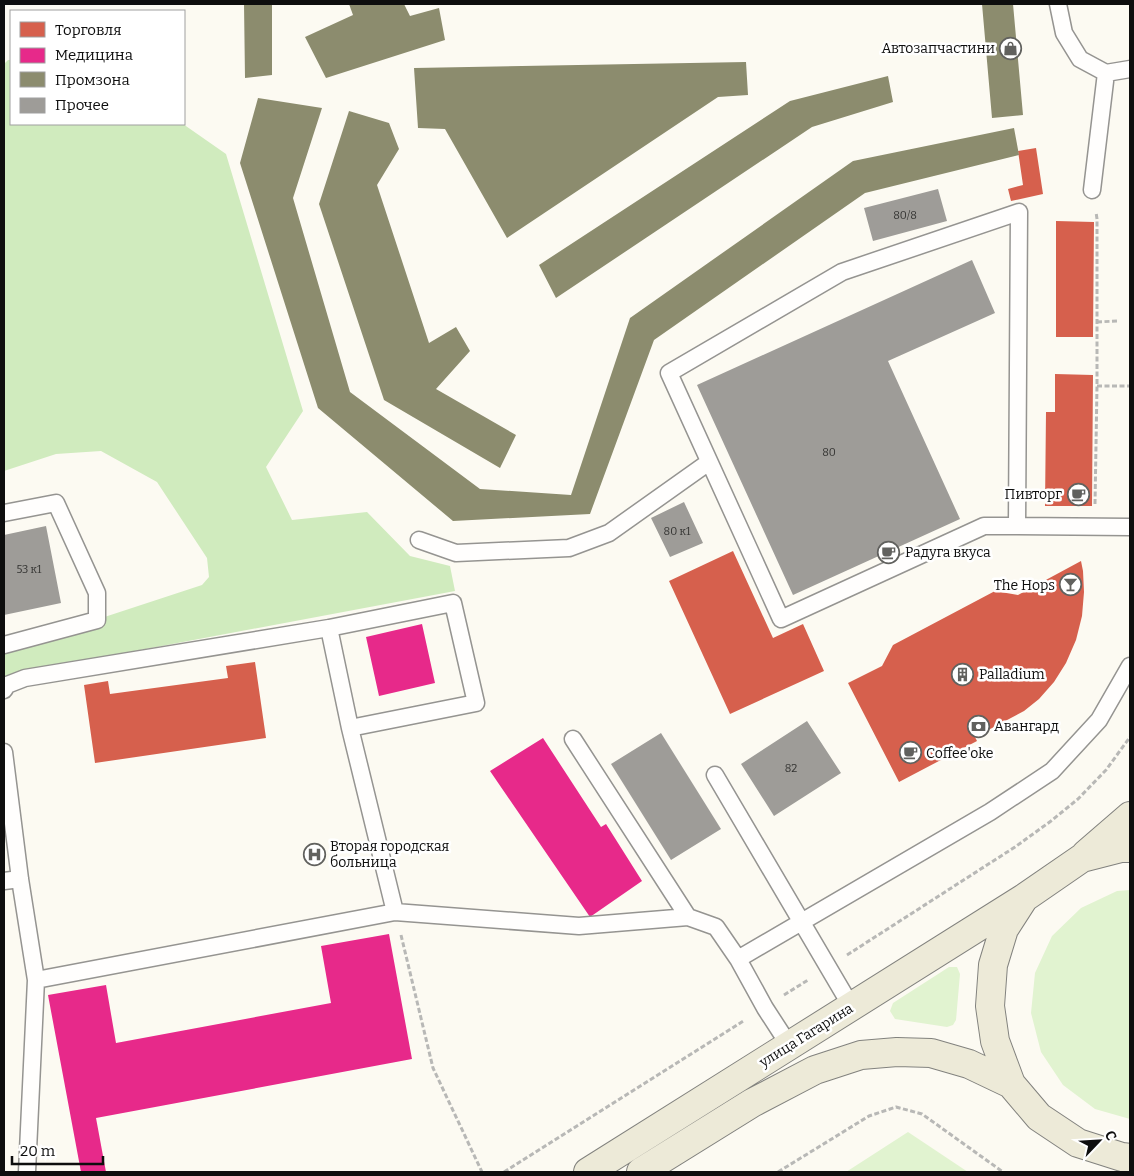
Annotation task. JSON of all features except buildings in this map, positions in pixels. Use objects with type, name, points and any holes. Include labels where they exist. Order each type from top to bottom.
[{"type":"main road","points":[[1082,858],[1130,816]]},
{"type":"main road","points":[[1082,858],[1121,848],[1130,848]]},
{"type":"main road","name":"улица Гагарина","points":[[588,1172],[1024,898],[1082,858]]},
{"type":"main road","points":[[1024,898],[1004,929],[993,965],[990,1006],[996,1041],[1011,1084],[1039,1117],[1078,1143],[1116,1172]]},
{"type":"main road","points":[[641,1172],[752,1103],[814,1070],[861,1055],[897,1052],[931,1054],[969,1064],[1011,1084]]},
{"type":"main road","points":[[1078,1143],[1122,1158],[1130,1158]]},
{"type":"lane","points":[[1058,4],[1064,33],[1080,59],[1106,73],[1130,69]]},
{"type":"lane","points":[[1092,190],[1106,73]]},
{"type":"lane","points":[[1017,526],[1019,212],[842,272],[669,373],[782,619],[984,526],[1130,527]]},
{"type":"lane","points":[[419,540],[456,553],[569,548],[609,533],[709,462]]},
{"type":"lane","points":[[4,513],[56,503],[97,593],[97,620],[4,645]]},
{"type":"lane","points":[[4,690],[7,685],[25,678],[329,628],[453,603],[476,703],[350,728]]},
{"type":"lane","points":[[329,628],[350,728],[395,912]]},
{"type":"lane","points":[[738,959],[990,812],[1052,771],[1099,720],[1130,666]]},
{"type":"lane","points":[[573,739],[688,917]]},
{"type":"lane","points":[[4,752],[12,880],[36,980],[27,1172]]},
{"type":"lane","points":[[715,775],[851,1006]]},
{"type":"lane","points":[[36,980],[395,912],[579,926],[688,917],[716,927],[738,959],[765,1008],[789,1045]]},
{"type":"path","points":[[1095,527],[1098,386],[1097,219]]},
{"type":"path","points":[[1097,322],[1118,321]]},
{"type":"path","points":[[1098,386],[1130,386]]},
{"type":"path","points":[[846,956],[1051,822],[1106,770],[1130,738]]},
{"type":"path","points":[[395,912],[433,1068],[482,1172]]},
{"type":"path","points":[[778,1000],[809,979]]},
{"type":"path","points":[[504,1172],[745,1020]]},
{"type":"path","points":[[778,1172],[869,1116],[896,1107],[922,1114],[1004,1172]]},
{"type":"green space","points":[[10,60],[10,125],[184,125],[226,154],[303,411],[266,467],[292,520],[367,512],[410,556],[450,566],[455,591],[34,670],[4,688],[4,650],[202,585],[209,577],[207,558],[157,482],[101,451],[56,454],[4,471],[4,64]]},
{"type":"green space","points":[[1130,890],[1130,1119],[1095,1109],[1063,1085],[1041,1052],[1031,1013],[1035,973],[1052,936],[1081,908],[1117,891]]},
{"type":"green space","points":[[949,967],[957,967],[960,974],[956,1020],[953,1025],[947,1027],[895,1019],[890,1011],[893,1003]]},
{"type":"green space","points":[[908,1132],[968,1172],[846,1172]]},
{"type":"place","name":"Автозапчастини","points":[[1011,48]]},
{"type":"place","name":"Пивторг","points":[[1078,494]]},
{"type":"place","name":"Радуга вкуса","points":[[889,552]]},
{"type":"place","name":"The Hops","points":[[1071,585]]},
{"type":"place","name":"Palladium","points":[[963,674]]},
{"type":"place","name":"Авангард","points":[[978,726]]},
{"type":"place","name":"Coffee'oke","points":[[910,753]]},
{"type":"place","name":"Вторая городская больница","points":[[314,854]]}]
